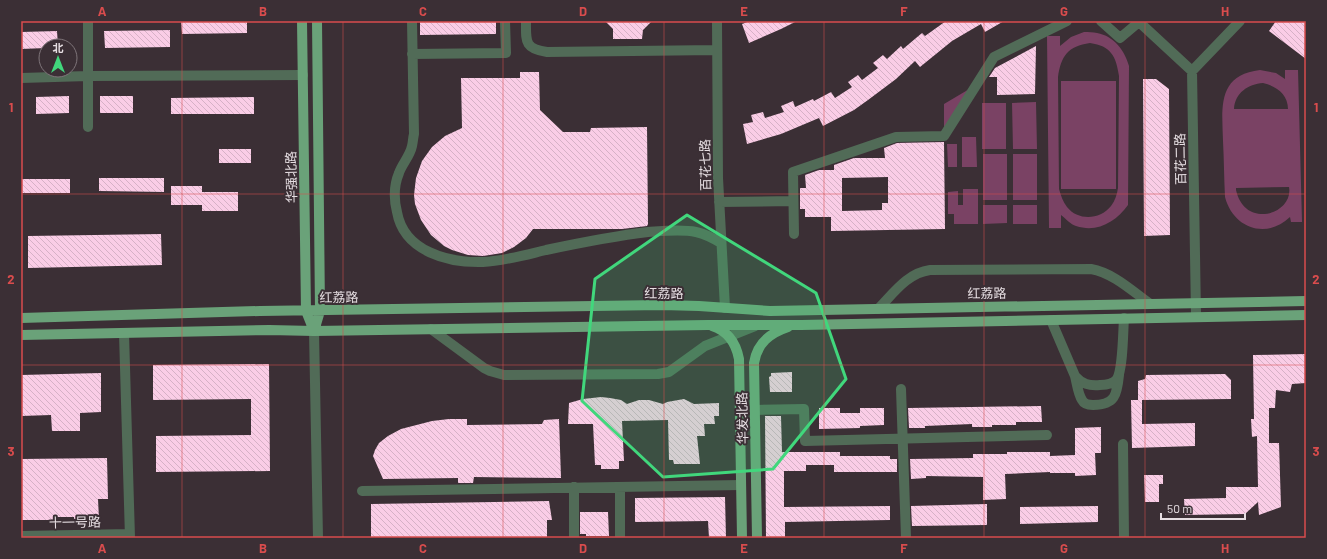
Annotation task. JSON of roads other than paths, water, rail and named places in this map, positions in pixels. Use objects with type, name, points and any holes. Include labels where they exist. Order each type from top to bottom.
[{"type":"main road","name":"华强北路","points":[[302,21],[306,311],[314,331]]},
{"type":"main road","name":"华强北路","points":[[314,331],[320,311],[316,21]]},
{"type":"main road","name":"红荔路","points":[[21,318],[122,314],[662,305],[770,311],[1306,301]]},
{"type":"main road","points":[[21,335],[269,330],[314,331],[801,325],[1306,315]]},
{"type":"main road","points":[[708,325],[719,329],[728,336]]},
{"type":"main road","name":"华发北路","points":[[757,538],[755,355],[765,339],[775,332],[801,325]]},
{"type":"main road","name":"华发北路","points":[[728,336],[737,351],[740,364],[742,538]]},
{"type":"street","points":[[88,21],[88,127]]},
{"type":"street","points":[[412,21],[414,134],[412,147],[398,174],[395,194],[397,213],[402,230],[413,243],[434,255],[460,261],[484,262],[631,234],[658,231],[696,232],[705,234],[721,242]]},
{"type":"street","points":[[412,54],[506,53],[505,21]]},
{"type":"street","points":[[526,21],[526,40],[530,47],[537,51],[717,50]]},
{"type":"street","name":"百花七路","points":[[716,21],[719,202],[726,308]]},
{"type":"street","points":[[794,234],[793,172],[896,137],[944,136],[994,57],[1067,21]]},
{"type":"street","points":[[1101,21],[1120,38],[1139,21],[1192,71],[1240,21]]},
{"type":"street","name":"百花二路","points":[[1192,71],[1196,316]]},
{"type":"street","points":[[21,78],[88,76],[303,75]]},
{"type":"street","points":[[719,202],[793,201]]},
{"type":"street","points":[[878,309],[910,277],[923,271],[930,270],[1091,269],[1111,275],[1149,303]]},
{"type":"street","points":[[1051,320],[1075,376],[1082,400],[1085,404],[1107,404],[1114,399],[1117,391],[1124,318]]},
{"type":"street","points":[[430,329],[484,368],[497,374],[510,376],[664,374],[673,370],[700,349],[749,327],[759,325]]},
{"type":"street","name":"华强北路","points":[[314,331],[318,538]]},
{"type":"street","points":[[124,334],[130,536]]},
{"type":"street","points":[[1075,376],[1081,382],[1089,385],[1101,385],[1110,384],[1116,380],[1120,372]]},
{"type":"street","points":[[901,389],[906,538]]},
{"type":"street","points":[[755,410],[804,409],[805,441],[1047,435]]},
{"type":"street","points":[[1123,444],[1124,538]]},
{"type":"street","points":[[362,490],[741,485]]},
{"type":"street","points":[[574,487],[574,538]]},
{"type":"street","points":[[620,487],[620,538]]},
{"type":"street","name":"十一号路","points":[[21,536],[130,536]]}]
